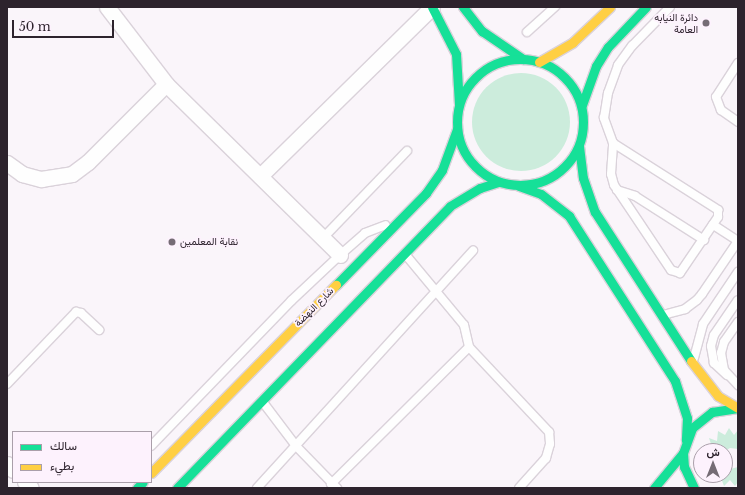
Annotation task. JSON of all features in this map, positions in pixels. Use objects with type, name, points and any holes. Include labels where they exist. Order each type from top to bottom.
[{"type":"main road","points":[[432,7],[446,30],[456,54],[459,72],[457,129],[461,146],[470,162],[483,174],[499,182],[519,186],[541,194],[557,205],[573,223],[675,382],[687,418],[686,440],[683,453],[684,467],[694,488]]},
{"type":"main road","points":[[463,7],[482,31],[523,59]]},
{"type":"main road","points":[[539,62],[573,42],[610,7]]},
{"type":"main road","points":[[582,105],[596,66],[608,47],[646,7]]},
{"type":"main road","points":[[459,106],[468,86],[483,71],[502,62],[523,59],[539,62],[553,68],[566,78],[576,91],[582,105],[584,126],[579,146],[570,162],[555,175],[538,183],[519,186]]},
{"type":"main road","name":"شارع النهضة","points":[[152,472],[400,220],[436,180],[449,152],[457,129]]},
{"type":"main road","points":[[579,146],[587,195],[660,315],[693,365],[718,396],[738,408]]},
{"type":"main road","points":[[177,488],[462,197],[499,182]]},
{"type":"main road","points":[[686,440],[701,419],[712,412],[738,408]]},
{"type":"main road","points":[[654,488],[668,474],[683,453]]},
{"type":"street","points":[[106,7],[166,84],[340,255]]},
{"type":"street","points":[[260,176],[432,7]]},
{"type":"street","points":[[7,163],[22,174],[41,179],[72,174],[88,162],[166,84]]},
{"type":"lane","points":[[527,32],[555,7]]},
{"type":"lane","points":[[613,143],[718,210],[719,215],[704,240],[685,269],[680,272],[674,272],[617,190],[611,174],[613,143],[604,118],[608,93],[622,60],[644,33],[670,7]]},
{"type":"lane","points":[[632,21],[644,33]]},
{"type":"lane","points":[[738,63],[716,97],[721,110],[738,122]]},
{"type":"lane","points":[[323,238],[407,151]]},
{"type":"lane","points":[[617,190],[635,196],[704,240]]},
{"type":"lane","points":[[152,445],[291,301],[364,233],[400,220]]},
{"type":"lane","points":[[660,315],[685,309],[697,300],[738,241],[713,225]]},
{"type":"lane","points":[[257,488],[473,251]]},
{"type":"lane","points":[[405,254],[464,325],[469,347],[549,432],[550,444],[546,458],[519,488]]},
{"type":"lane","points":[[693,365],[701,328],[738,272]]},
{"type":"lane","points":[[738,300],[714,335],[711,346],[714,363],[738,385]]},
{"type":"lane","points":[[7,384],[76,312],[82,312],[99,330]]},
{"type":"lane","points":[[727,375],[721,359],[722,348],[738,322]]},
{"type":"lane","points":[[262,401],[296,446],[334,486],[469,347]]},
{"type":"green space","points":[[521,73],[540,76],[556,87],[567,103],[570,122],[567,141],[556,157],[540,168],[521,171],[502,168],[486,157],[475,141],[472,122],[475,103],[486,87],[502,76]]},
{"type":"green space","points":[[729,428],[734,435],[738,430],[738,449],[733,448],[733,443],[711,443],[709,438],[717,441],[718,431],[725,435]]},
{"type":"green space","points":[[738,467],[738,482],[735,486],[732,483],[733,468]]},
{"type":"traffic: fast","points":[[432,7],[456,54],[459,104]]},
{"type":"traffic: fast","points":[[463,7],[482,31],[523,59]]},
{"type":"traffic: fast","points":[[582,105],[596,66],[608,47],[646,7]]},
{"type":"traffic: fast","points":[[526,59],[550,66],[565,77],[576,92],[582,110],[583,122],[582,134],[576,152],[565,167],[550,178],[532,184],[514,185],[490,178],[475,167],[464,152],[458,134],[457,116],[464,92],[475,77],[490,66],[508,60],[526,59]]},
{"type":"traffic: fast","points":[[336,285],[426,193],[442,170],[457,129]]},
{"type":"traffic: fast","points":[[579,146],[583,178],[595,212],[691,361]]},
{"type":"traffic: fast","points":[[177,488],[450,206],[480,188],[499,182]]},
{"type":"traffic: fast","points":[[519,186],[541,194],[569,216],[675,381],[687,418],[686,440]]},
{"type":"traffic: fast","points":[[694,488],[684,467],[683,453],[692,428],[712,412],[738,408]]},
{"type":"traffic: fast","points":[[654,488],[683,453]]},
{"type":"traffic: fast","points":[[137,488],[142,483]]},
{"type":"traffic: slow","points":[[539,62],[573,42],[610,7]]},
{"type":"traffic: slow","points":[[152,472],[336,285]]},
{"type":"traffic: slow","points":[[691,361],[718,396],[738,408]]},
{"type":"place","name":"دائرة النيابه العامة","points":[[706,23]]},
{"type":"place","name":"نقابة المعلمين","points":[[172,242]]}]
